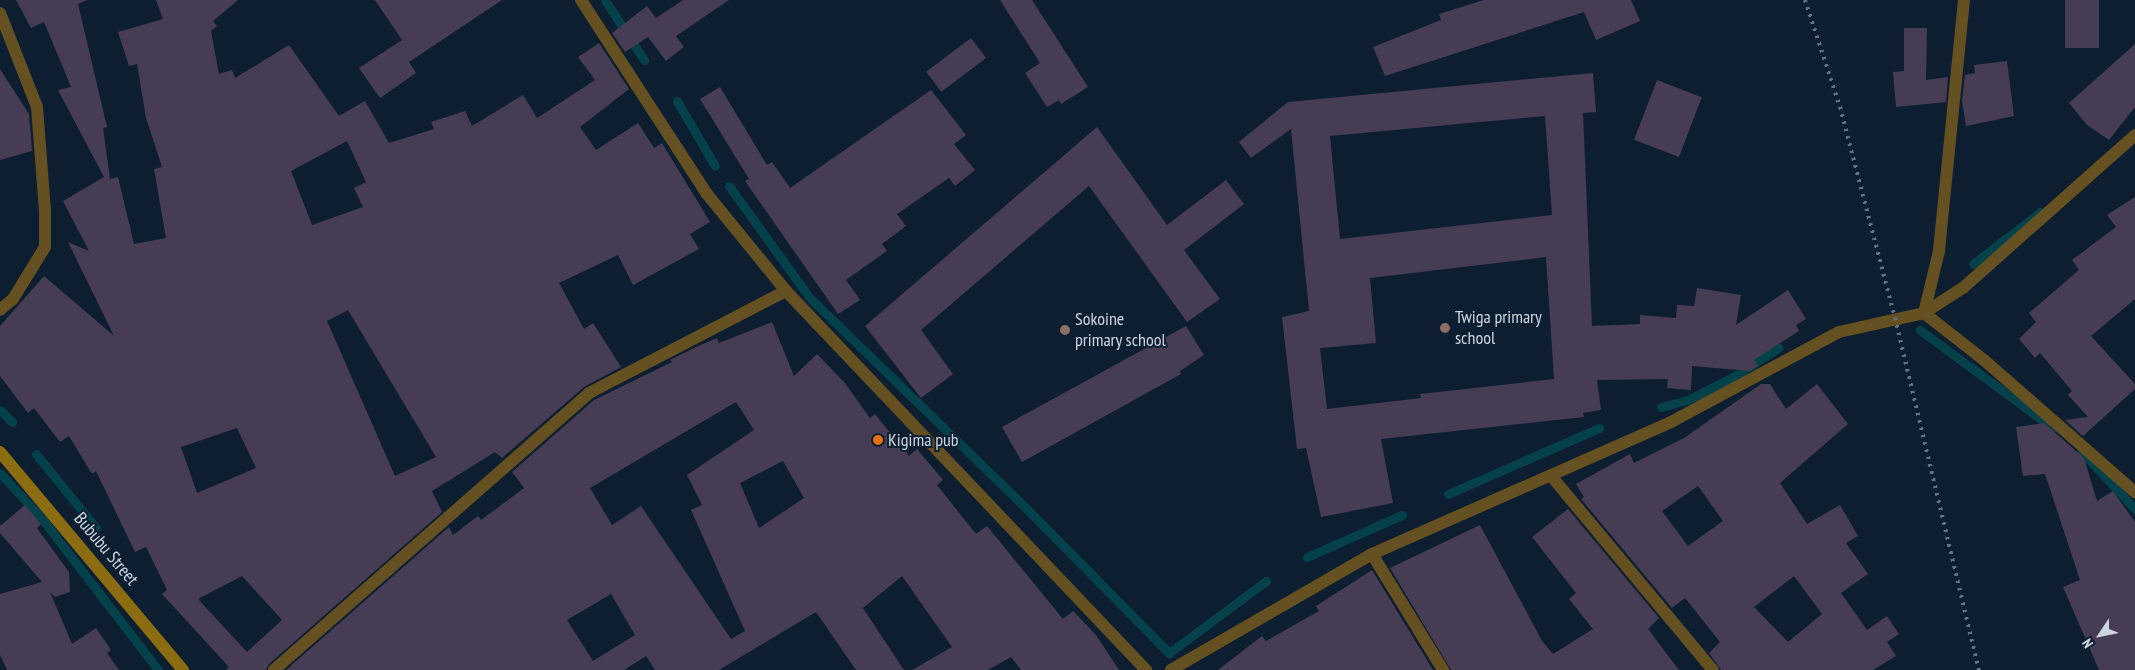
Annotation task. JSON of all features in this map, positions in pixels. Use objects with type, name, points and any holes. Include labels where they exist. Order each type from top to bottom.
[{"type":"street","points":[[581,0],[707,194],[786,291],[1146,670]]},
{"type":"street","points":[[1924,313],[1940,251],[1964,0]]},
{"type":"street","points":[[0,13],[6,40],[38,107],[45,247],[13,299],[0,310]]},
{"type":"street","points":[[1171,670],[1372,554],[1552,477],[1671,422],[1839,332],[1924,313],[1964,286],[2135,135]]},
{"type":"street","points":[[274,670],[590,393],[786,291]]},
{"type":"street","points":[[1924,313],[1984,360],[2135,492]]},
{"type":"street","name":"Bububu Street","points":[[0,452],[182,670]]},
{"type":"street","points":[[1552,477],[1713,670]]},
{"type":"street","points":[[1372,554],[1443,670]]},
{"type":"building","points":[[16,0],[87,0],[78,4],[107,127],[103,128],[110,179],[118,177],[134,244],[166,238],[154,169],[162,167],[146,118],[137,64],[129,66],[118,32],[163,19],[156,0],[238,0],[213,21],[217,26],[211,31],[219,74],[232,70],[235,78],[289,45],[339,116],[365,101],[389,143],[434,129],[431,122],[465,111],[472,126],[523,95],[537,118],[595,80],[578,57],[599,43],[629,89],[580,127],[596,150],[638,123],[654,148],[662,143],[710,222],[690,234],[699,249],[633,285],[618,255],[559,283],[584,329],[593,323],[621,367],[584,387],[502,458],[495,452],[432,491],[442,512],[269,664],[266,670],[226,670],[229,667],[162,594],[167,590],[146,547],[135,552],[96,471],[92,474],[69,436],[60,442],[34,408],[28,413],[0,376],[0,326],[44,276],[114,336],[68,242],[89,251],[63,201],[104,177],[58,90],[71,87],[44,22],[31,28]],"holes":[[[347,141],[366,182],[354,188],[363,207],[312,225],[291,171]],[[348,310],[436,457],[395,476],[327,321]],[[237,428],[256,468],[197,493],[181,447]],[[242,576],[282,620],[247,652],[198,599]]]},
{"type":"building","points":[[375,0],[502,0],[409,62],[416,73],[380,98],[359,68],[402,40]]},
{"type":"building","points":[[683,0],[729,0],[676,36],[684,47],[666,61],[648,37],[625,52],[612,33],[647,6],[656,18]]},
{"type":"building","points":[[1000,0],[1032,0],[1088,87],[1061,104],[1059,100],[1047,107],[1025,73],[1040,63]]},
{"type":"building","points":[[1484,0],[1631,0],[1640,21],[1596,40],[1584,12],[1385,76],[1373,47],[1441,20],[1439,14]]},
{"type":"building","points":[[2065,0],[2099,0],[2099,48],[2065,48]]},
{"type":"building","points":[[1904,28],[1927,28],[1926,80],[1948,77],[1946,102],[1896,107],[1893,72],[1904,71]]},
{"type":"building","points":[[971,38],[986,58],[941,92],[926,72]]},
{"type":"building","points":[[2135,44],[2135,107],[2109,140],[2087,125],[2069,103]]},
{"type":"building","points":[[2007,61],[2014,116],[1966,126],[1962,101],[1965,75],[1975,73],[1974,65]]},
{"type":"building","points":[[0,69],[29,114],[32,151],[0,160]]},
{"type":"building","points":[[1593,73],[1596,112],[1583,113],[1592,326],[1640,324],[1640,315],[1676,318],[1677,305],[1694,306],[1697,288],[1741,295],[1736,325],[1788,290],[1806,319],[1796,325],[1799,331],[1754,360],[1758,366],[1750,371],[1692,366],[1691,390],[1667,388],[1668,379],[1597,380],[1601,410],[1583,413],[1584,417],[1381,439],[1393,503],[1321,517],[1306,448],[1297,449],[1282,317],[1309,311],[1291,129],[1251,158],[1239,142],[1288,102]],"holes":[[[1545,116],[1552,215],[1340,239],[1330,136]],[[1546,257],[1554,379],[1420,394],[1421,398],[1327,409],[1320,348],[1376,343],[1370,278]]]},
{"type":"building","points":[[1657,80],[1702,97],[1679,157],[1634,140]]},
{"type":"building","points":[[720,87],[767,165],[772,162],[790,188],[931,90],[966,135],[954,144],[975,170],[955,186],[949,178],[897,214],[906,226],[882,244],[887,251],[846,280],[860,300],[838,314],[745,181],[749,179],[700,99]]},
{"type":"building","points":[[1097,127],[1167,225],[1226,180],[1244,204],[1184,250],[1220,299],[1187,322],[1089,186],[921,330],[953,374],[921,398],[865,326]]},
{"type":"building","points":[[2135,197],[2135,299],[2091,336],[2135,384],[2135,389],[2083,436],[2065,420],[2088,417],[2068,395],[2072,391],[2040,353],[2035,358],[2019,339],[2036,322],[2029,313],[2079,270],[2072,260],[2116,227],[2107,215]]},
{"type":"building","points":[[772,322],[794,376],[817,354],[844,382],[870,418],[875,414],[909,456],[917,449],[943,480],[937,485],[976,534],[987,526],[1063,619],[1073,611],[1096,635],[1119,670],[1021,670],[1011,657],[988,670],[912,670],[952,647],[902,576],[863,608],[904,670],[856,670],[816,612],[719,670],[655,670],[646,656],[624,670],[286,670],[449,527],[453,535],[478,516],[481,520],[524,488],[512,472],[594,400],[672,362],[670,360],[696,347],[717,338],[719,343]],"holes":[[[736,402],[754,430],[687,475],[702,505],[691,510],[745,631],[731,639],[641,506],[612,525],[590,488]],[[783,461],[804,498],[759,528],[740,483]],[[611,594],[635,635],[593,661],[567,620]]]},
{"type":"building","points":[[1186,326],[1204,355],[1180,371],[1181,374],[1022,462],[1002,427]]},
{"type":"building","points":[[1761,384],[1770,384],[1786,409],[1817,384],[1848,424],[1780,483],[1807,524],[1840,505],[1858,536],[1846,543],[1868,574],[1841,593],[1867,630],[1887,616],[1899,634],[1887,642],[1896,656],[1873,670],[1721,670],[1709,653],[1720,642],[1685,598],[1672,608],[1581,499],[1584,497],[1576,484],[1630,454],[1634,463],[1684,438]],"holes":[[[1698,486],[1723,521],[1688,546],[1662,511]],[[1794,576],[1822,614],[1788,642],[1754,607]]]},
{"type":"building","points":[[2044,423],[2084,458],[2097,501],[2113,491],[2135,522],[2135,670],[2099,670],[2063,587],[2080,580],[2045,474],[2023,476],[2016,427]]},
{"type":"building","points":[[25,505],[41,524],[37,528],[69,572],[70,592],[55,597],[50,592],[72,644],[96,628],[111,650],[107,653],[119,670],[7,670],[0,655],[0,594],[42,582],[0,533],[0,526]]},
{"type":"building","points":[[1568,509],[1659,618],[1648,629],[1679,670],[1451,670],[1390,568],[1480,525],[1542,641],[1553,654],[1593,629],[1569,599],[1576,593],[1532,537]]},
{"type":"building","points":[[1372,570],[1433,670],[1218,670],[1262,636],[1266,641],[1319,611],[1316,606]]},
{"type":"waterway","points":[[605,0],[644,60]]},
{"type":"waterway","points":[[677,101],[715,166]]},
{"type":"waterway","points":[[729,186],[809,297],[1026,508],[1169,653],[1266,581]]},
{"type":"waterway","points":[[1973,264],[2040,212]]},
{"type":"waterway","points":[[1920,330],[2053,428]]},
{"type":"waterway","points":[[1661,407],[1688,400],[1733,377],[1778,348]]},
{"type":"waterway","points":[[0,410],[12,422]]},
{"type":"waterway","points":[[1448,494],[1599,428]]},
{"type":"waterway","points":[[2082,452],[2135,509]]},
{"type":"waterway","points":[[36,454],[96,528]]},
{"type":"waterway","points":[[0,473],[43,520],[158,670]]},
{"type":"waterway","points":[[1307,557],[1402,515]]},
{"type":"railway","points":[[1805,0],[1840,107],[1895,318],[1979,670]]},
{"type":"place","name":"Twiga primary school","points":[[1445,328]]},
{"type":"place","name":"Sokoine primary school","points":[[1065,330]]},
{"type":"place","name":"Kigima pub","points":[[878,440]]}]
